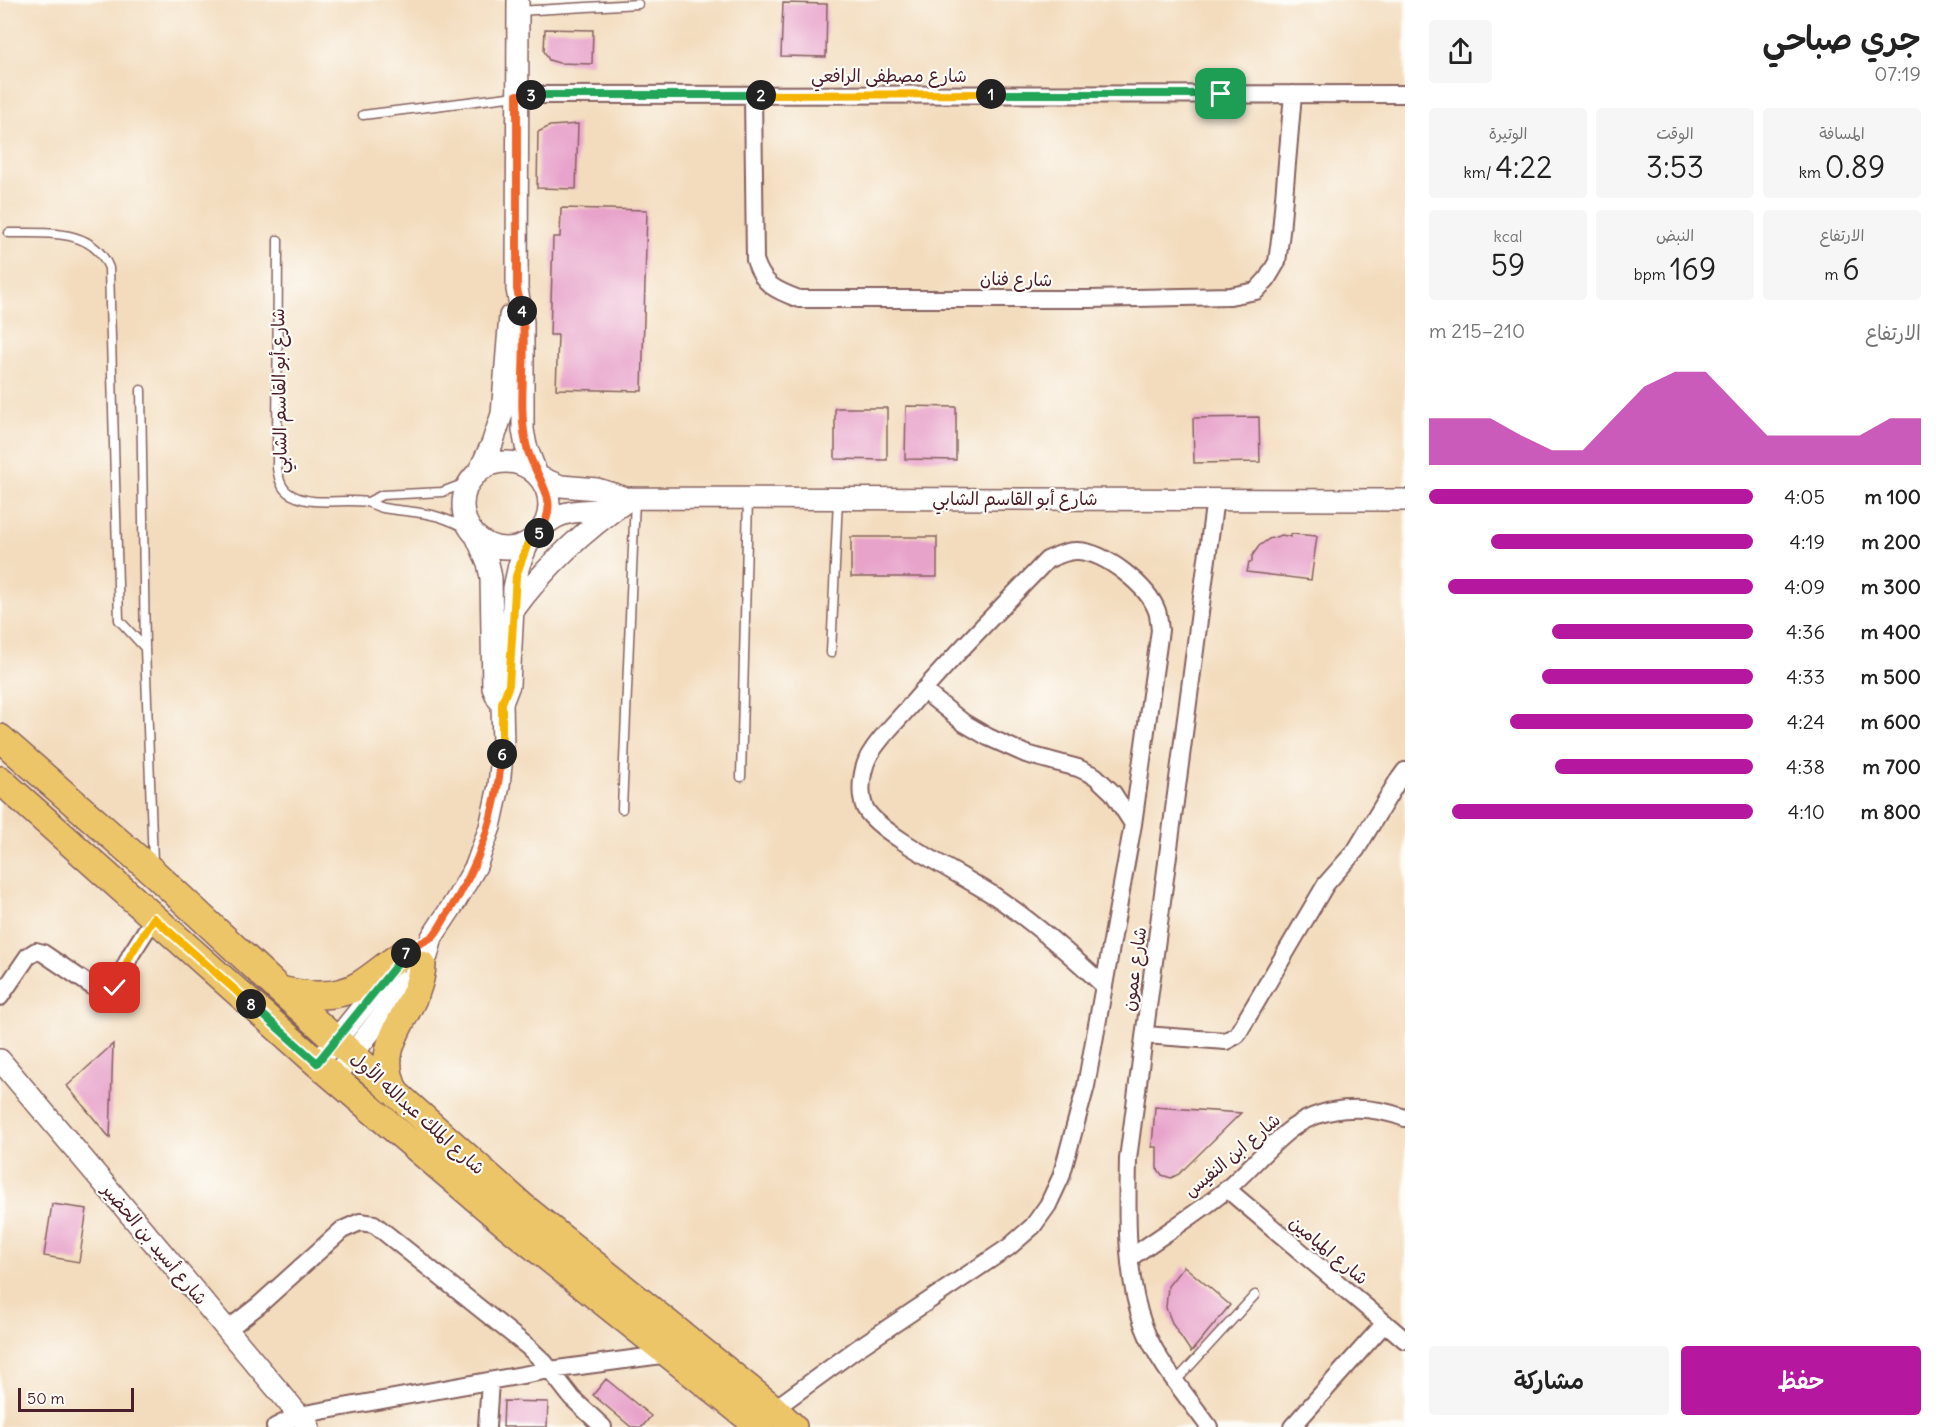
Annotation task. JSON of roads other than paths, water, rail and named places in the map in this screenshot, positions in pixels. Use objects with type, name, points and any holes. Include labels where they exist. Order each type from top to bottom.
[{"type":"main road","name":"شارع الملك عبدالله الأول","points":[[0,738],[153,872],[280,990],[523,1207],[771,1422]]},
{"type":"main road","name":"شارع الملك عبدالله الأول","points":[[0,780],[326,1071],[506,1224],[669,1354],[771,1422]]},
{"type":"main road","points":[[280,990],[307,995],[349,990],[360,985],[390,962],[414,958],[419,983],[389,1045],[386,1065],[390,1083],[395,1092]]},
{"type":"street","points":[[474,533],[492,546],[504,549],[516,548],[528,543],[537,535],[549,513],[546,488],[528,453],[523,430],[523,322],[517,289],[518,5]]},
{"type":"street","name":"شارع فنان","points":[[753,95],[755,260],[759,274],[779,291],[799,299],[1090,299],[1230,296],[1256,291],[1267,279],[1277,262],[1293,94]]},
{"type":"street","name":"شارع مصطفى الرافعي","points":[[517,95],[1405,94]]},
{"type":"street","points":[[502,703],[493,688],[491,578],[488,563],[466,520],[463,506],[465,493],[492,444],[502,414],[510,318],[517,289]]},
{"type":"street","points":[[475,477],[489,465],[502,462],[527,467],[538,476]]},
{"type":"street","name":"شارع أبو القاسم الشابي","points":[[538,476],[561,486],[597,489],[631,498],[1405,500]]},
{"type":"street","points":[[513,611],[529,589],[566,548],[586,530],[631,498]]},
{"type":"street","name":"شارع أبو القاسم الشابي","points":[[544,525],[562,513],[612,507],[631,498]]},
{"type":"street","name":"شارع عمون","points":[[1209,1427],[1160,1359],[1144,1328],[1130,1258],[1127,1200],[1128,1159],[1215,498]]},
{"type":"street","points":[[326,1071],[414,958],[427,956],[432,937],[476,866],[490,827],[499,786],[503,745],[502,703],[509,685],[516,576],[528,543]]},
{"type":"street","points":[[771,1422],[855,1350],[1009,1247],[1033,1226],[1048,1205],[1061,1177],[1086,1086],[1104,986],[1133,824],[1160,630],[1157,611],[1145,592],[1125,572],[1097,556],[1077,551],[1047,560],[923,690],[871,752],[861,787],[865,808],[876,820],[898,838],[995,897],[1068,952],[1104,986]]},
{"type":"street","points":[[923,690],[964,723],[988,737],[1026,754],[1078,768],[1095,776],[1113,793],[1133,824]]},
{"type":"street","points":[[1145,1035],[1226,1041],[1237,1035],[1326,884],[1356,850],[1401,777]]},
{"type":"street","points":[[0,997],[30,954],[36,951],[43,952],[102,993],[110,992],[115,988],[131,954],[154,918]]},
{"type":"street","name":"شارع أسيد بن الحضير","points":[[0,1062],[304,1421]]},
{"type":"street","name":"شارع ابن النفيس","points":[[1130,1258],[1227,1189],[1289,1130],[1313,1117],[1336,1109],[1366,1108],[1405,1118]]},
{"type":"street","name":"شارع الميامين","points":[[1227,1189],[1405,1340]]},
{"type":"street","points":[[227,1330],[259,1305],[342,1230],[353,1224],[367,1222],[380,1227],[527,1346],[572,1398],[603,1427]]},
{"type":"street","points":[[1292,1427],[1385,1323]]},
{"type":"street","points":[[275,1427],[490,1381],[550,1370],[669,1354]]},
{"type":"street","points":[[486,1427],[490,1381]]},
{"type":"lane","points":[[518,5],[638,4]]},
{"type":"lane","points":[[363,115],[517,95]]},
{"type":"lane","points":[[9,233],[69,235],[94,246],[105,256],[109,268],[119,620],[145,648]]},
{"type":"lane","name":"شارع أبو القاسم الشابي","points":[[278,240],[277,468],[279,480],[286,491],[308,501],[368,502],[382,508],[441,516],[474,533]]},
{"type":"lane","points":[[141,390],[145,648],[153,872]]},
{"type":"lane","name":"شارع أبو القاسم الشابي","points":[[368,502],[382,495],[442,492],[475,477]]},
{"type":"lane","points":[[622,809],[631,498]]},
{"type":"lane","points":[[741,777],[748,498]]},
{"type":"lane","points":[[831,653],[838,498]]},
{"type":"lane","points":[[1176,1381],[1255,1295]]}]
